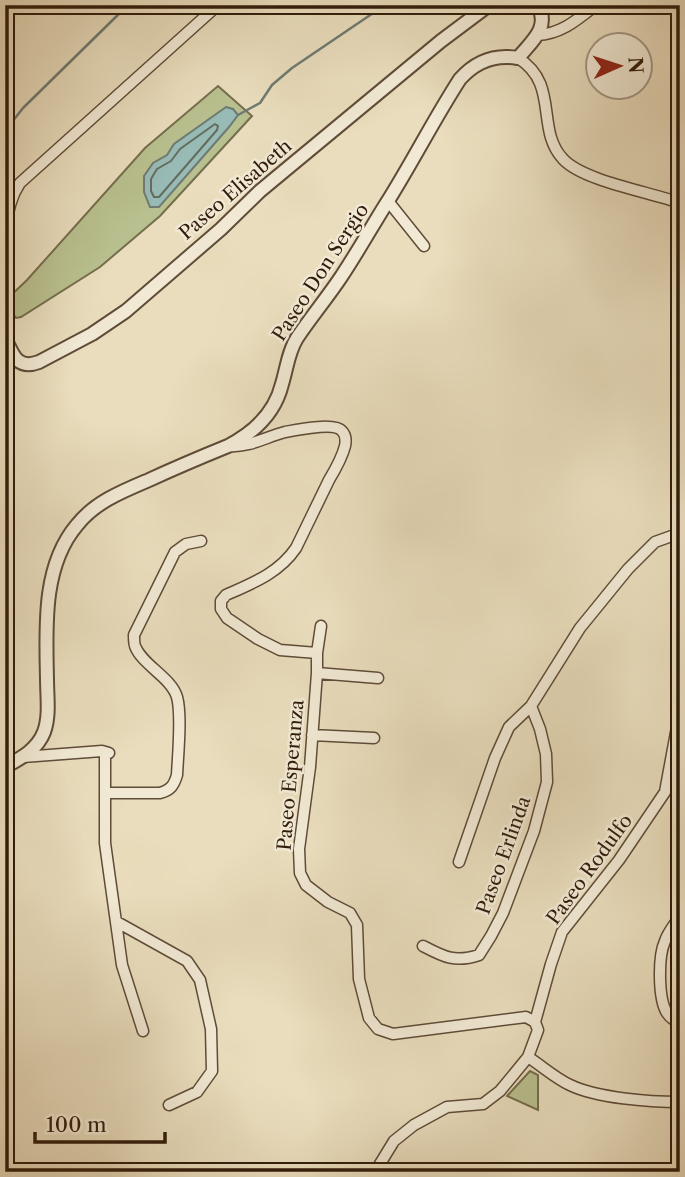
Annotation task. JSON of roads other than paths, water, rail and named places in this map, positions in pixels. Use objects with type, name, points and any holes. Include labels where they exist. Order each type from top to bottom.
[{"type":"street","points":[[5,230],[13,192],[20,183],[218,5]]},
{"type":"street","name":"Paseo Elisabeth","points":[[5,338],[18,362],[28,365],[39,362],[111,322],[142,299],[260,191],[441,41],[489,5]]},
{"type":"street","points":[[538,5],[543,22],[537,35],[519,58],[527,63],[539,80],[547,104],[550,133],[558,152],[569,165],[588,175],[680,204]]},
{"type":"street","points":[[537,35],[561,30],[596,5]]},
{"type":"street","name":"Paseo Don Sergio","points":[[5,766],[23,757],[39,742],[46,723],[50,590],[58,555],[66,539],[90,511],[112,497],[228,446],[248,434],[266,416],[282,386],[287,359],[297,339],[388,201],[452,91],[466,72],[475,65],[490,58],[519,58]]},
{"type":"street","points":[[388,201],[424,246]]},
{"type":"street","points":[[228,446],[245,446],[289,431],[330,426],[343,431],[344,447],[338,463],[296,548],[274,571],[226,595],[221,601],[221,609],[227,618],[258,639],[280,650],[317,653]]},
{"type":"street","name":"Paseo Erlinda","points":[[459,862],[495,758],[509,727],[531,706],[580,628],[628,569],[655,542],[680,533]]},
{"type":"street","points":[[105,793],[160,793],[169,790],[174,784],[177,775],[177,696],[172,686],[145,660],[134,645],[134,635],[175,552],[186,544],[201,541]]},
{"type":"street","name":"Paseo Esperanza","points":[[321,626],[299,849],[300,873],[306,885],[328,902],[350,913],[357,925],[359,979],[369,1018],[378,1029],[393,1034],[526,1017],[535,1022]]},
{"type":"street","points":[[317,673],[378,678]]},
{"type":"street","name":"Paseo Erlinda","points":[[423,946],[449,958],[463,959],[479,955],[503,913],[534,831],[547,782],[546,754],[531,706]]},
{"type":"street","name":"Paseo Rodulfo","points":[[375,1172],[394,1140],[414,1125],[447,1107],[483,1104],[500,1091],[528,1057],[538,1031],[535,1022],[562,932],[619,860],[665,792],[680,711]]},
{"type":"street","points":[[312,735],[374,738]]},
{"type":"street","points":[[23,757],[108,752],[105,843],[122,965],[143,1031]]},
{"type":"street","points":[[680,916],[665,940],[659,960],[664,1010],[672,1020],[680,1023]]},
{"type":"street","points":[[117,922],[187,961],[200,980],[211,1029],[212,1071],[197,1092],[169,1105]]},
{"type":"street","points":[[528,1057],[570,1085],[586,1091],[626,1098],[680,1102]]},
{"type":"water","points":[[226,107],[233,109],[238,115],[229,127],[159,207],[150,207],[144,192],[144,176],[153,163],[167,155],[174,144]]},
{"type":"waterway","points":[[5,131],[23,108],[128,5]]},
{"type":"waterway","points":[[238,115],[260,103],[272,85],[292,68],[385,5]]},
{"type":"waterway","points":[[5,317],[11,314]]}]
